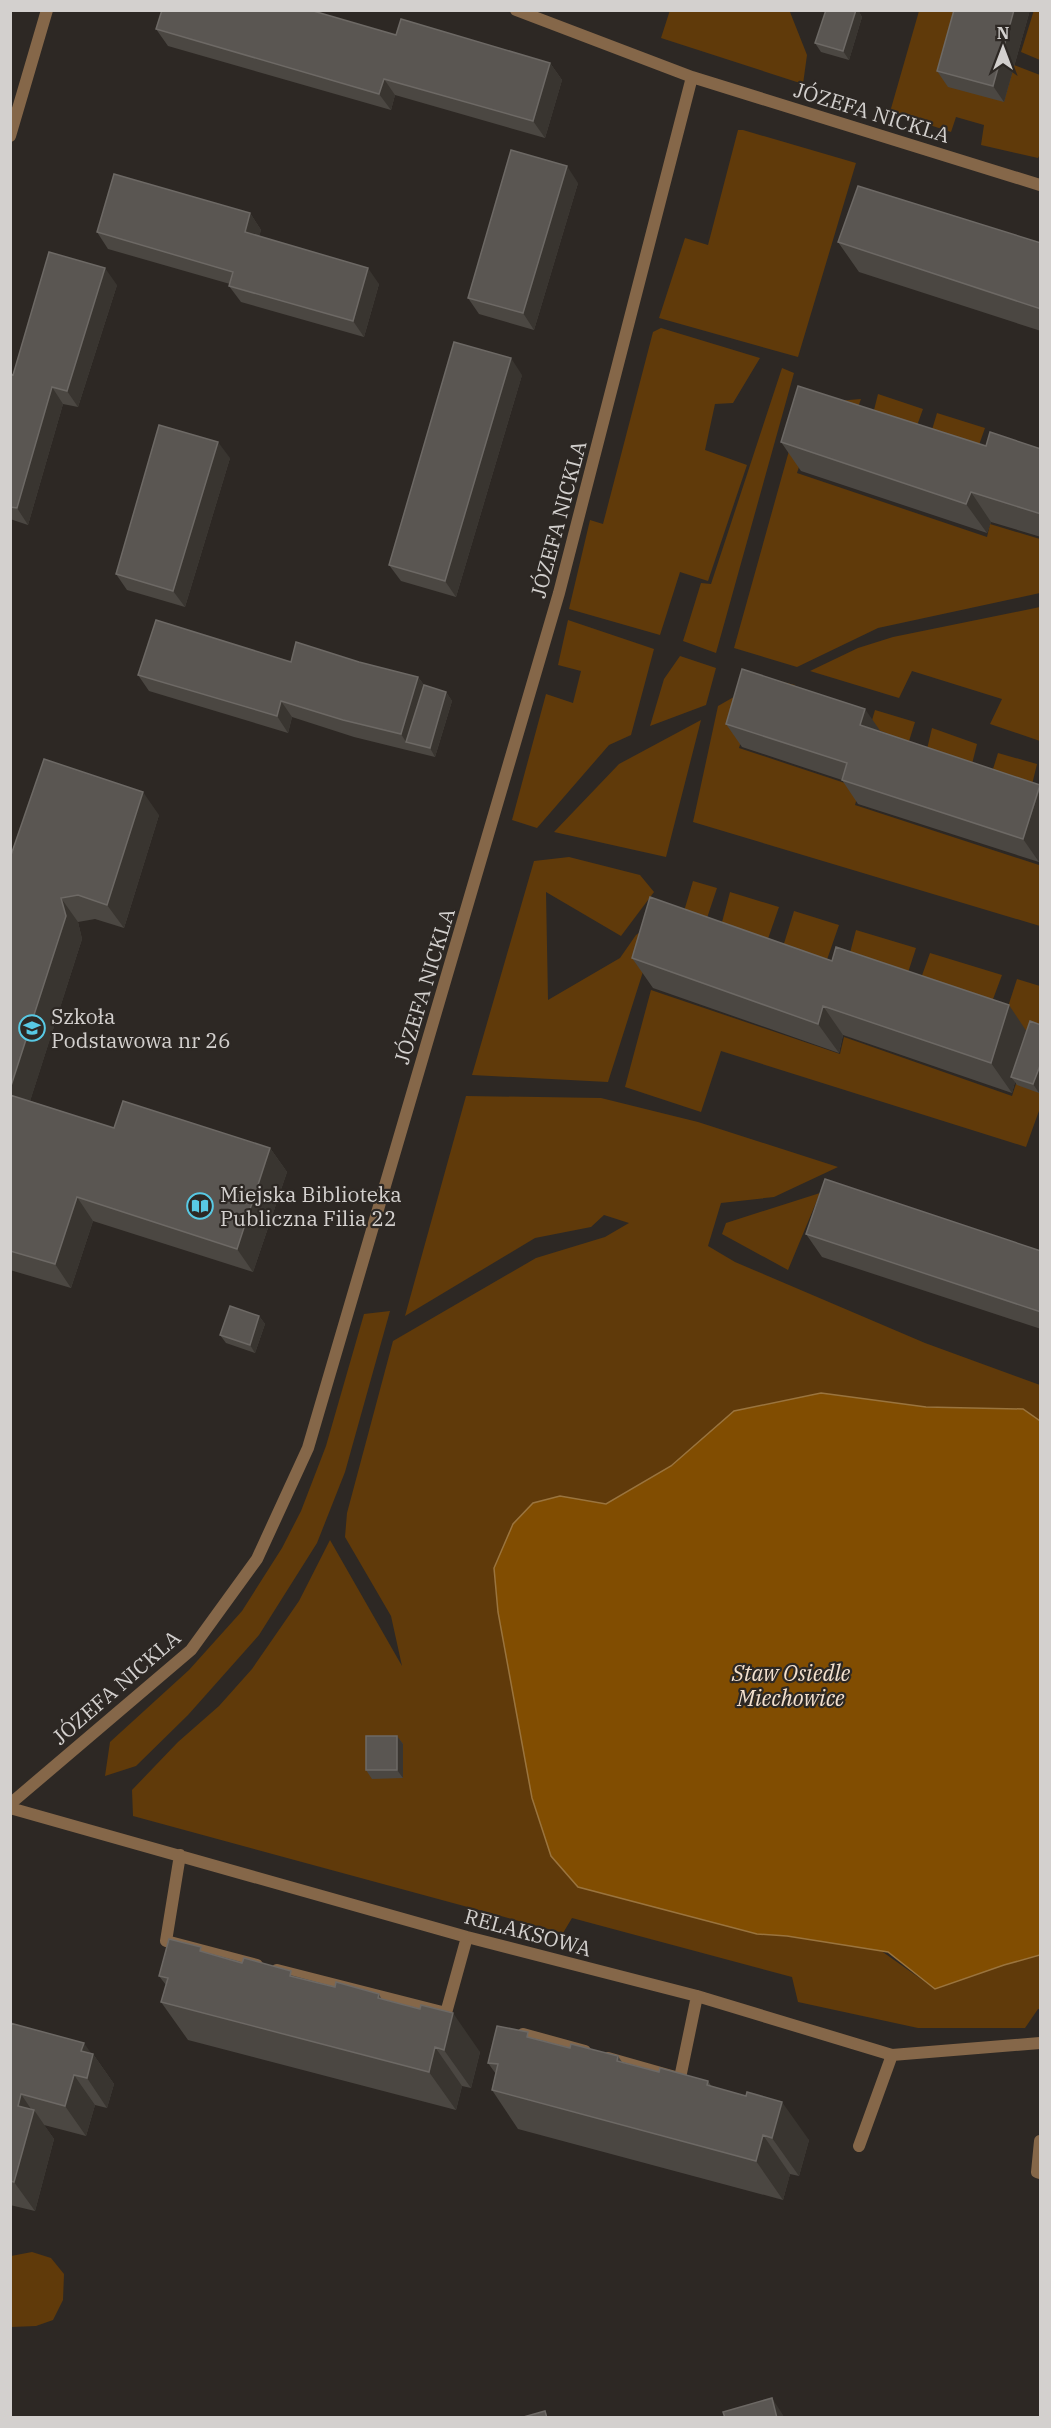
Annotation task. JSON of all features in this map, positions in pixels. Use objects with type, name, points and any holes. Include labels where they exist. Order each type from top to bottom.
[{"type":"street","points":[[10,136],[47,10]]},
{"type":"street","name":"JÓZEFA NICKLA","points":[[516,10],[692,77],[1041,185]]},
{"type":"street","name":"JÓZEFA NICKLA","points":[[10,1806],[191,1650],[257,1559],[308,1448],[560,593],[692,77]]},
{"type":"street","name":"RELAKSOWA","points":[[10,1806],[467,1937],[696,1996],[892,2055],[1041,2043]]},
{"type":"street","points":[[180,1855],[166,1941],[446,2013],[467,1937]]},
{"type":"street","points":[[523,2034],[685,2080],[696,1996]]},
{"type":"street","points":[[859,2146],[892,2055]]},
{"type":"street","points":[[1041,2141],[1037,2172],[1041,2173]]},
{"type":"shaded area","points":[[670,10],[790,12],[807,55],[803,84],[661,38]]},
{"type":"shaded area","points":[[1034,10],[1040,11],[1040,60],[1021,52]]},
{"type":"shaded area","points":[[919,11],[965,11],[1014,65],[1040,75],[1040,154],[1038,158],[981,145],[984,125],[956,117],[951,132],[890,112]]},
{"type":"shaded area","points":[[738,130],[856,163],[798,357],[659,318],[685,238],[708,245]]},
{"type":"shaded area","points":[[661,328],[760,358],[733,403],[715,404],[705,450],[747,465],[708,581],[680,572],[660,635],[569,609],[590,520],[603,524],[653,332]]},
{"type":"shaded area","points":[[782,368],[794,373],[716,653],[683,641],[701,583],[711,584]]},
{"type":"shaded area","points":[[878,394],[923,409],[910,445],[869,430]]},
{"type":"shaded area","points":[[804,397],[825,402],[861,399],[851,427],[816,414],[797,473],[987,537],[990,524],[1040,539],[1040,593],[878,628],[797,667],[734,648]]},
{"type":"shaded area","points":[[937,413],[985,428],[972,465],[926,450]]},
{"type":"shaded area","points":[[1040,607],[1040,741],[990,724],[1002,699],[912,671],[899,698],[810,671],[858,648],[893,637]]},
{"type":"shaded area","points":[[568,620],[654,649],[631,735],[609,745],[537,828],[512,820],[546,694],[573,703],[581,671],[558,665]]},
{"type":"shaded area","points":[[680,656],[716,668],[706,705],[650,726],[664,679]]},
{"type":"shaded area","points":[[767,678],[795,685],[791,698],[757,691],[739,748],[860,788],[855,805],[1039,865],[1040,862],[1040,926],[693,822],[718,706]]},
{"type":"shaded area","points":[[875,710],[915,722],[905,754],[881,747],[886,733],[870,727]]},
{"type":"shaded area","points":[[701,720],[666,857],[554,832],[619,764]]},
{"type":"shaded area","points":[[932,728],[977,744],[969,776],[924,762]]},
{"type":"shaded area","points":[[998,753],[1037,764],[1029,797],[988,785]]},
{"type":"shaded area","points":[[569,857],[640,875],[654,892],[621,936],[546,892],[548,1000],[620,958],[636,935],[660,918],[608,1082],[472,1075],[534,861]]},
{"type":"shaded area","points":[[693,881],[717,888],[701,936],[679,928]]},
{"type":"shaded area","points":[[730,892],[779,907],[762,956],[717,941]]},
{"type":"shaded area","points":[[794,911],[839,925],[821,977],[778,963]]},
{"type":"shaded area","points":[[856,930],[916,948],[902,991],[841,987]]},
{"type":"shaded area","points":[[930,953],[1002,975],[986,1018],[915,995]]},
{"type":"shaded area","points":[[1017,979],[1040,986],[1040,1108],[1026,1147],[721,1051],[701,1112],[625,1087],[651,990],[840,1054],[844,1037],[1012,1096],[1032,1035],[1002,1025]]},
{"type":"shaded area","points":[[466,1096],[601,1098],[698,1122],[838,1167],[774,1197],[721,1203],[708,1246],[735,1262],[925,1343],[1040,1385],[1040,1421],[1023,1409],[926,1407],[734,1411],[671,1466],[606,1505],[560,1497],[494,1568],[498,1612],[532,1798],[551,1856],[694,1916],[757,1934],[787,1936],[880,1950],[935,1989],[1004,1964],[1040,1955],[1040,2009],[1025,2028],[918,2028],[798,2002],[792,1977],[572,1918],[563,1933],[133,1816],[132,1790],[178,1742],[219,1706],[252,1669],[299,1601],[330,1540],[402,1666],[391,1616],[345,1537],[347,1513],[393,1341],[536,1258],[605,1237],[629,1223],[604,1215],[591,1227],[535,1238],[405,1316]]},
{"type":"shaded area","points":[[820,1193],[788,1270],[722,1234],[726,1223]]},
{"type":"shaded area","points":[[390,1311],[345,1472],[317,1543],[259,1635],[188,1715],[136,1766],[105,1776],[110,1742],[189,1670],[242,1611],[282,1548],[301,1511],[326,1446],[364,1314]]},
{"type":"shaded area","points":[[32,2252],[51,2258],[64,2274],[63,2300],[53,2320],[36,2326],[11,2327],[11,2256]]},
{"type":"water","name":"Staw Osiedle Miechowice","points":[[821,1393],[926,1407],[1023,1409],[1040,1421],[1040,1955],[935,1989],[888,1952],[787,1936],[757,1934],[578,1887],[551,1856],[532,1798],[498,1612],[494,1568],[513,1524],[533,1503],[560,1496],[606,1504],[671,1466],[734,1411]]},
{"type":"building","points":[[162,10],[310,10],[396,35],[401,19],[550,63],[533,121],[384,79],[379,94],[156,29]]},
{"type":"building","points":[[826,10],[856,10],[843,51],[815,43]]},
{"type":"building","points":[[954,10],[1014,10],[993,86],[937,71]]},
{"type":"building","points":[[511,150],[567,166],[523,313],[468,298]]},
{"type":"building","points":[[114,174],[250,213],[245,232],[368,268],[353,321],[229,286],[233,272],[97,232]]},
{"type":"building","points":[[858,186],[1041,243],[1041,309],[838,242]]},
{"type":"building","points":[[49,252],[105,268],[67,391],[52,387],[17,508],[10,507],[10,374],[13,375]]},
{"type":"building","points":[[454,342],[511,358],[445,581],[389,565]]},
{"type":"building","points":[[798,386],[986,446],[990,432],[1041,449],[1041,514],[971,492],[966,504],[781,442]]},
{"type":"building","points":[[159,425],[218,442],[173,591],[116,574]]},
{"type":"building","points":[[156,620],[291,662],[296,642],[359,662],[418,677],[401,734],[343,720],[281,701],[277,716],[138,675]]},
{"type":"building","points":[[742,669],[865,709],[860,725],[1040,785],[1023,839],[842,780],[847,763],[726,724]]},
{"type":"building","points":[[424,685],[446,692],[430,748],[406,742]]},
{"type":"building","points":[[44,759],[143,792],[107,905],[78,895],[61,898],[66,916],[10,1089],[10,858]]},
{"type":"building","points":[[650,897],[832,961],[836,947],[1009,1005],[991,1063],[823,1006],[818,1024],[632,958]]},
{"type":"building","points":[[1030,1021],[1041,1025],[1041,1063],[1033,1084],[1011,1077]]},
{"type":"building","points":[[10,1095],[114,1128],[123,1101],[270,1148],[237,1249],[77,1197],[55,1264],[10,1251]]},
{"type":"building","points":[[825,1179],[1041,1251],[1041,1312],[806,1234]]},
{"type":"building","points":[[230,1306],[259,1316],[250,1345],[220,1335]]},
{"type":"building","points":[[366,1736],[397,1736],[397,1770],[366,1770]]},
{"type":"building","points":[[169,1939],[201,1947],[200,1951],[242,1963],[244,1958],[291,1971],[290,1976],[335,1987],[336,1982],[379,1994],[378,1998],[420,2009],[421,2005],[453,2013],[444,2050],[435,2047],[429,2072],[161,2002],[168,1978],[159,1976]]},
{"type":"building","points":[[10,2023],[84,2043],[81,2051],[93,2054],[87,2078],[74,2075],[65,2106],[21,2094],[18,2106],[34,2110],[14,2182],[10,2181]]},
{"type":"building","points":[[497,2026],[528,2032],[527,2037],[570,2048],[571,2044],[618,2056],[617,2061],[659,2072],[660,2068],[708,2081],[707,2085],[746,2096],[747,2092],[782,2102],[772,2138],[763,2135],[756,2161],[492,2090],[498,2064],[488,2063]]},
{"type":"building","points":[[772,2398],[777,2418],[725,2418],[723,2412]]},
{"type":"building","points":[[545,2411],[547,2418],[520,2418]]},
{"type":"place","name":"Szkoła Podstawowa nr 26","points":[[32,1028]]},
{"type":"place","name":"Miejska Biblioteka Publiczna Filia 22","points":[[200,1206]]}]
